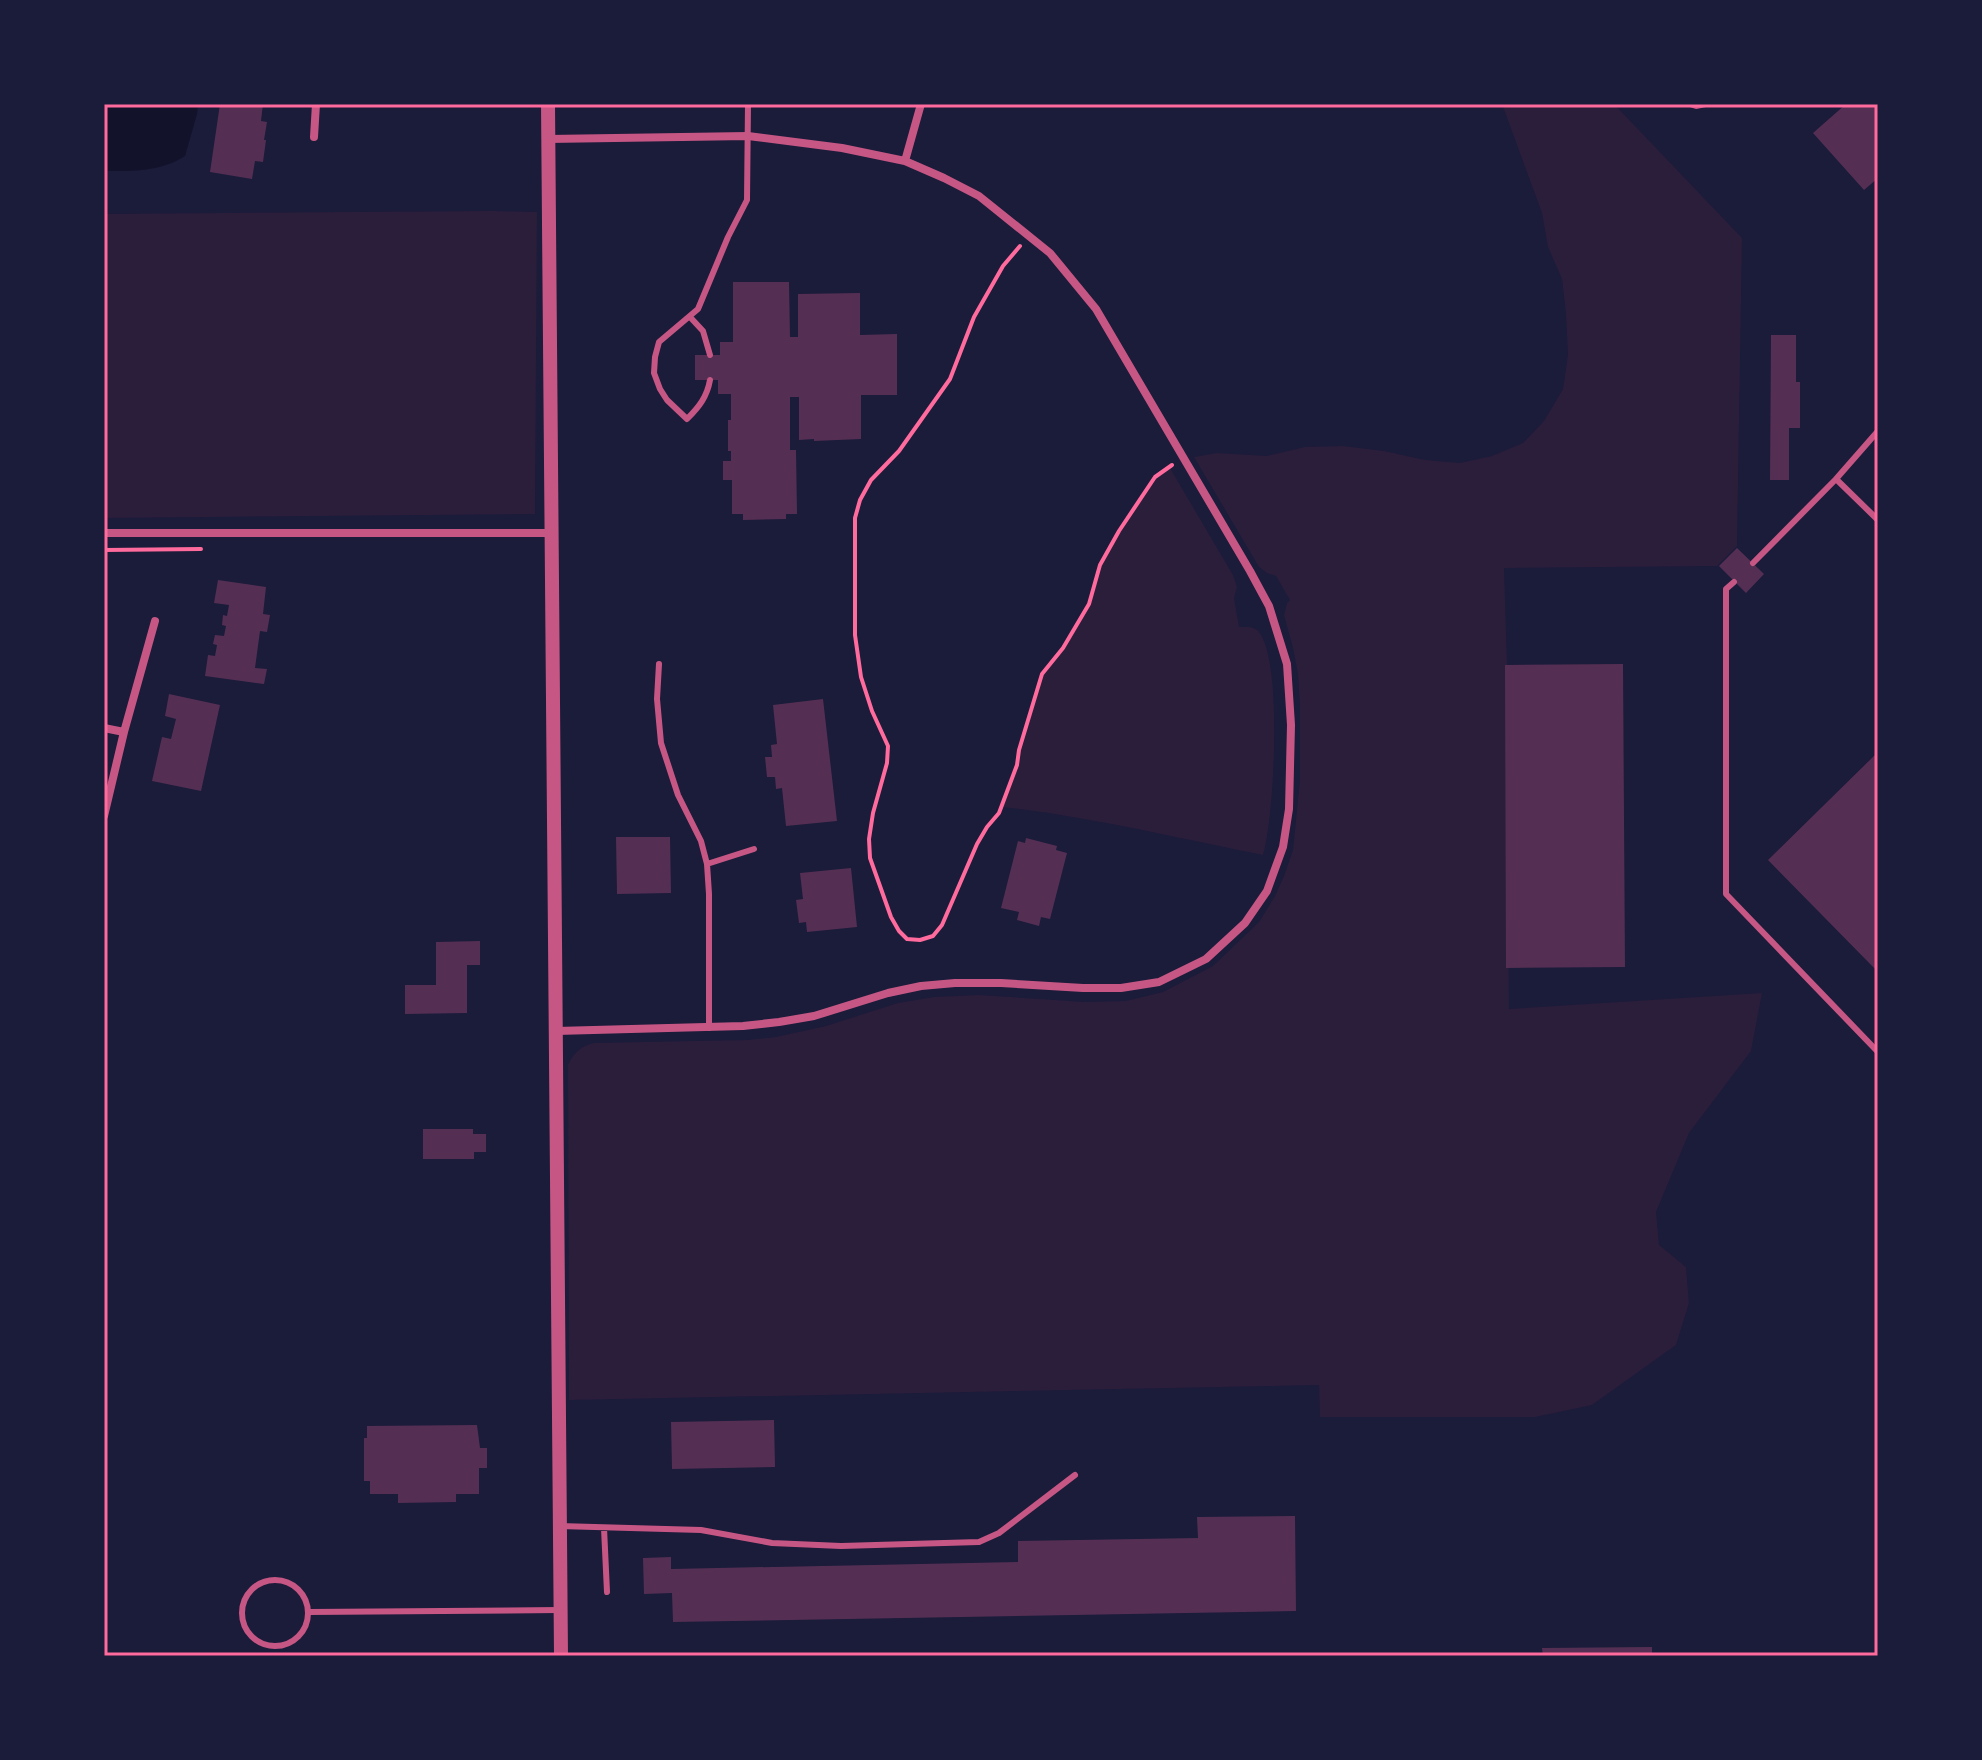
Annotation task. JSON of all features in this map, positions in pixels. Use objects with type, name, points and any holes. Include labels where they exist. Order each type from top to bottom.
[{"type":"street","points":[[314,137],[316,104]]},
{"type":"street","points":[[548,104],[561,1656]]},
{"type":"street","points":[[905,161],[921,104]]},
{"type":"street","points":[[548,139],[748,136],[842,148],[905,161],[944,178],[979,196],[1029,235],[1050,253],[1096,309],[1269,606],[1287,664],[1291,725],[1289,809],[1283,847],[1267,891],[1245,923],[1206,959],[1159,982],[1121,988],[955,983],[888,993],[814,1016],[767,1024],[556,1031]]},
{"type":"street","points":[[104,533],[551,533]]},
{"type":"street","points":[[104,816],[155,621]]},
{"type":"street","points":[[104,728],[124,732]]},
{"type":"lane","points":[[710,380],[707,395],[687,419],[660,389],[654,365],[659,342],[698,309],[747,200],[748,104]]},
{"type":"lane","points":[[1690,104],[1705,104]]},
{"type":"lane","points":[[690,317],[703,331],[710,355]]},
{"type":"lane","points":[[1753,563],[1836,479],[1878,431]]},
{"type":"lane","points":[[1836,479],[1878,520]]},
{"type":"lane","points":[[1734,582],[1726,589],[1726,894],[1878,1052]]},
{"type":"lane","points":[[659,664],[657,699],[661,743],[678,795],[701,841],[707,864],[709,1028]]},
{"type":"lane","points":[[707,864],[754,849]]},
{"type":"lane","points":[[559,1526],[701,1530],[772,1543],[841,1546],[979,1542],[999,1533],[1075,1475]]},
{"type":"lane","points":[[604,1528],[607,1592]]},
{"type":"lane","points":[[273,1580],[284,1581],[301,1592],[308,1612],[301,1633],[292,1641],[270,1646],[250,1635],[244,1626],[242,1614],[247,1595],[254,1587],[273,1580]]},
{"type":"lane","points":[[308,1612],[560,1610]]},
{"type":"path","points":[[1029,235],[1003,266],[974,317],[950,379],[899,451],[871,480],[855,518],[855,635],[861,677],[888,746],[887,763],[873,813],[870,858],[891,917],[907,939],[920,940],[933,936],[942,925],[977,844],[999,813],[1017,765],[1042,674],[1063,648],[1089,604],[1100,565],[1141,496],[1155,477],[1183,457]]},
{"type":"shaded area","points":[[104,104],[198,104],[185,156],[156,168],[104,171]]},
{"type":"shaded area","points":[[1502,104],[1614,104],[1742,238],[1737,546],[1717,566],[1504,568],[1509,1009],[1762,993],[1751,1051],[1689,1133],[1656,1212],[1659,1245],[1686,1267],[1689,1303],[1676,1345],[1592,1405],[1535,1417],[1320,1417],[1319,1385],[569,1400],[568,1065],[581,1048],[594,1043],[776,1037],[826,1026],[898,1003],[934,997],[979,995],[1085,1002],[1126,1001],[1163,992],[1213,966],[1259,922],[1275,896],[1293,850],[1300,780],[1298,674],[1284,615],[1290,600],[1276,576],[1259,567],[1194,457],[1217,453],[1267,456],[1305,447],[1343,446],[1460,463],[1492,456],[1523,443],[1544,421],[1563,389],[1568,355],[1562,279],[1548,247],[1542,213]]},
{"type":"shaded area","points":[[537,212],[535,514],[104,518],[104,214]]},
{"type":"shaded area","points":[[1170,468],[1233,575],[1237,587],[1234,598],[1239,627],[1257,630],[1265,645],[1271,670],[1274,738],[1270,809],[1263,855],[1101,822],[1003,807],[1019,765],[1020,750],[1042,674],[1064,648],[1090,604],[1102,566],[1120,531],[1156,478]]},
{"type":"building","points":[[220,104],[263,104],[261,121],[267,122],[263,162],[255,161],[252,179],[210,172]]},
{"type":"building","points":[[1846,104],[1878,104],[1878,178],[1864,190],[1813,133]]},
{"type":"building","points":[[733,282],[789,282],[790,337],[798,337],[798,294],[860,293],[860,335],[897,334],[897,395],[861,395],[861,439],[799,440],[799,397],[790,397],[790,450],[796,450],[797,514],[786,514],[786,519],[743,520],[743,514],[732,514],[732,480],[723,480],[723,461],[731,461],[728,420],[731,420],[731,394],[718,394],[718,380],[695,380],[695,355],[720,355],[720,342],[733,342]]},
{"type":"building","points":[[1771,335],[1796,335],[1800,428],[1789,428],[1789,480],[1770,480]]},
{"type":"building","points":[[1737,548],[1764,574],[1746,593],[1719,566]]},
{"type":"building","points":[[218,580],[266,587],[263,614],[270,615],[267,632],[260,631],[255,668],[267,669],[264,684],[205,676],[208,655],[215,656],[215,635],[224,636],[226,626],[222,625],[223,615],[227,616],[229,605],[214,603]]},
{"type":"building","points":[[1623,664],[1625,967],[1506,968],[1505,665]]},
{"type":"building","points":[[169,694],[220,705],[201,791],[152,781],[162,737],[171,739],[176,719],[165,716]]},
{"type":"building","points":[[823,699],[837,821],[786,826],[782,788],[776,789],[775,777],[767,777],[765,757],[772,757],[771,745],[777,744],[773,705]]},
{"type":"building","points":[[1878,752],[1878,972],[1768,860]]},
{"type":"building","points":[[616,837],[670,837],[671,893],[617,894]]},
{"type":"building","points":[[1026,838],[1057,846],[1056,850],[1067,853],[1050,919],[1041,917],[1039,926],[1017,920],[1019,912],[1001,908],[1018,841],[1025,843]]},
{"type":"building","points":[[851,868],[857,927],[807,932],[806,922],[799,923],[796,900],[803,899],[800,873]]},
{"type":"building","points":[[480,941],[480,965],[467,965],[467,1013],[405,1014],[405,985],[436,985],[436,942]]},
{"type":"building","points":[[423,1129],[473,1129],[473,1134],[486,1134],[486,1152],[474,1152],[474,1159],[423,1159]]},
{"type":"building","points":[[774,1420],[775,1467],[672,1469],[671,1422]]},
{"type":"building","points":[[477,1425],[480,1448],[487,1448],[487,1468],[479,1468],[479,1494],[456,1494],[456,1502],[398,1503],[398,1494],[370,1494],[370,1481],[364,1481],[367,1426]]},
{"type":"building","points":[[1295,1516],[1296,1611],[673,1622],[672,1593],[644,1594],[643,1558],[671,1557],[671,1569],[1018,1562],[1018,1541],[1198,1538],[1197,1517]]},
{"type":"building","points":[[1652,1647],[1652,1656],[1543,1656],[1542,1648]]}]
